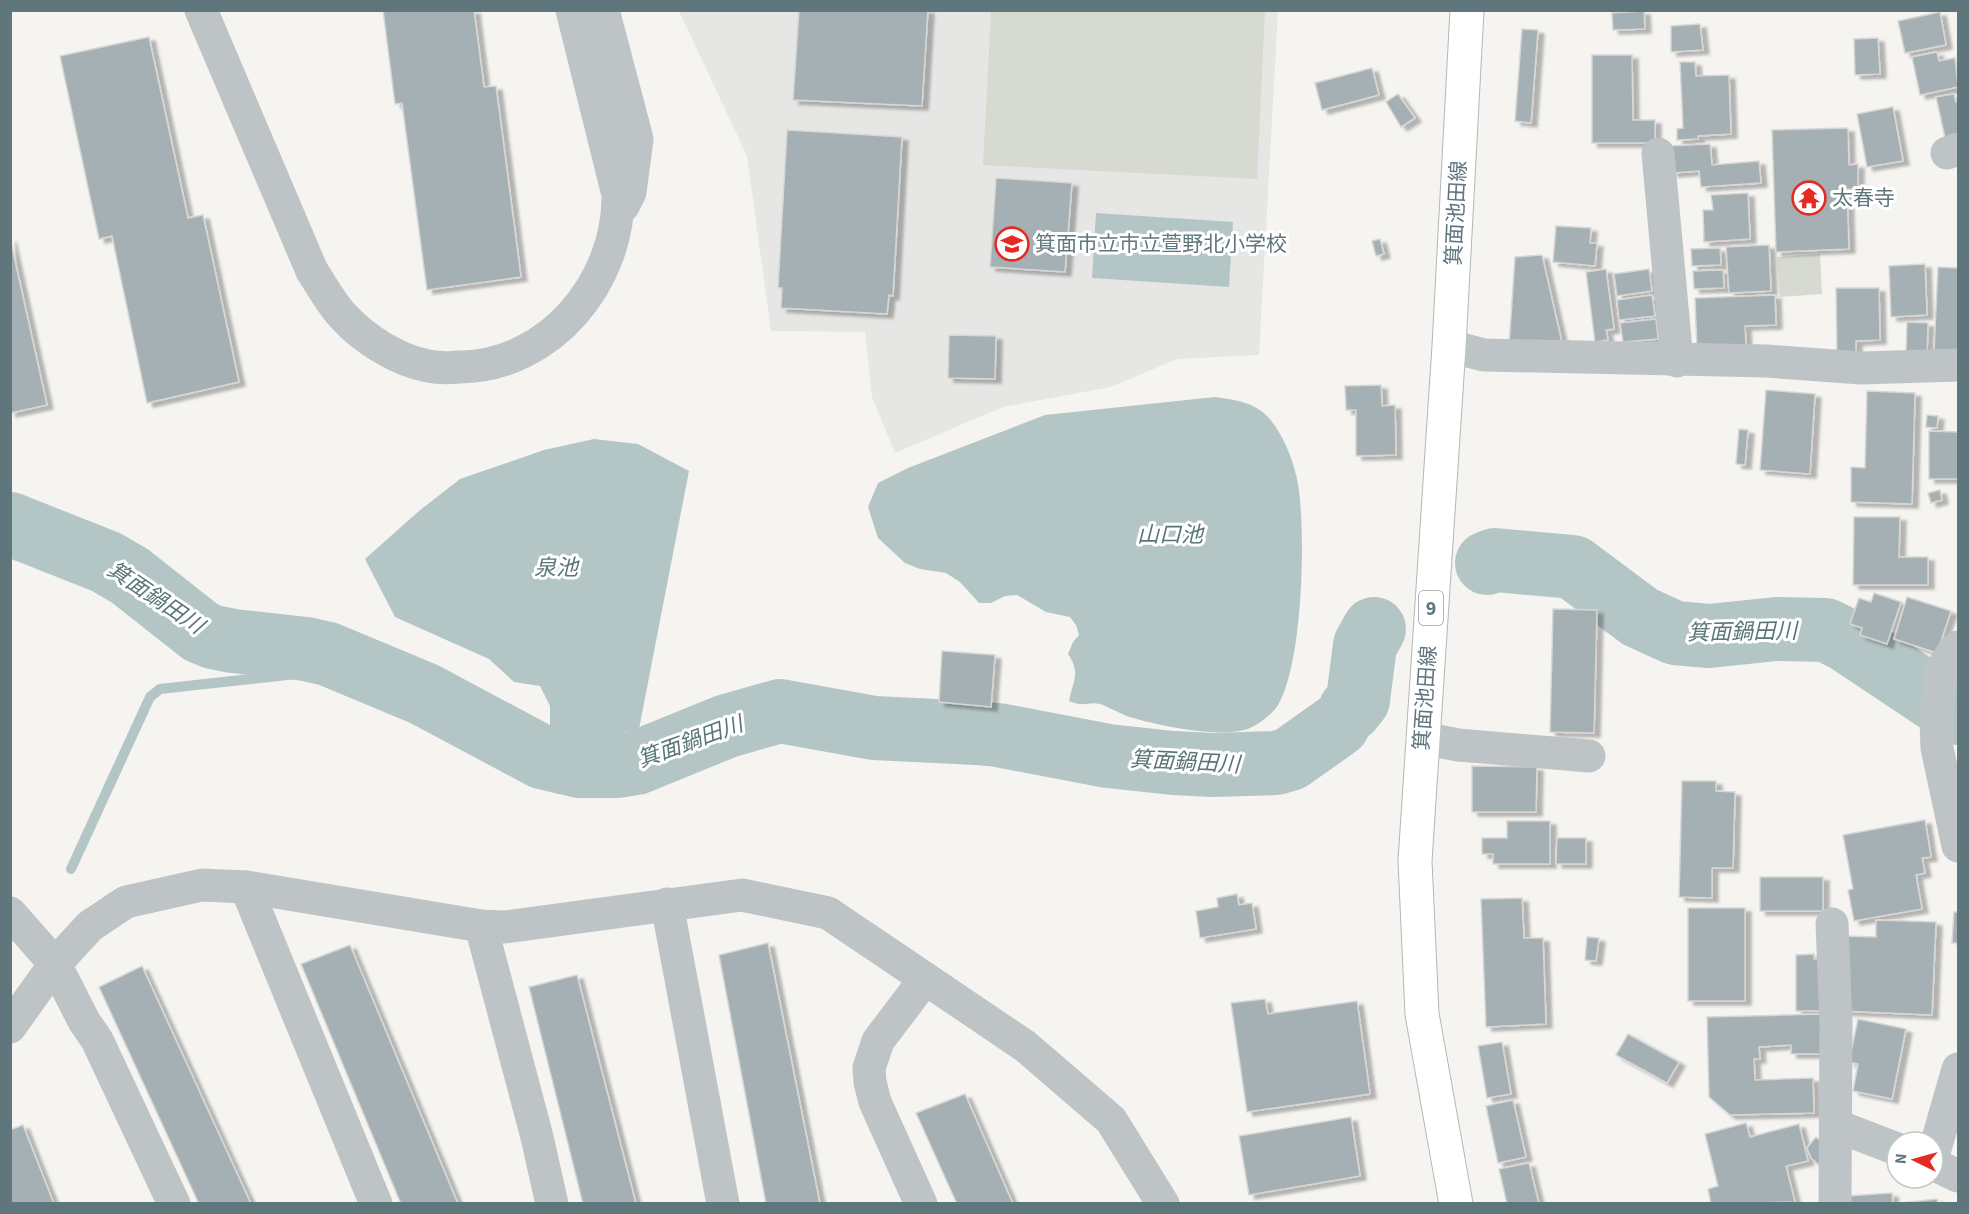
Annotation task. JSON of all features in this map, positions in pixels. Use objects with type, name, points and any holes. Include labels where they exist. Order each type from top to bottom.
[{"type":"main road","name":"箕面池田線","points":[[1456,1203],[1422,1014],[1415,861],[1449,346],[1467,10]]},
{"type":"street","points":[[201,10],[312,271],[342,316],[372,341],[400,357],[429,367],[471,367],[501,361],[530,349],[560,329],[589,293],[604,263],[619,214],[630,192],[637,139],[603,10]]},
{"type":"street","points":[[572,10],[616,184],[619,214]]},
{"type":"street","points":[[1658,154],[1677,360]]},
{"type":"street","points":[[1449,346],[1484,355],[1766,361],[1861,368],[1959,366]]},
{"type":"street","points":[[1959,647],[1954,650],[1941,671],[1937,748],[1959,846]]},
{"type":"street","points":[[1422,738],[1458,745],[1589,756]]},
{"type":"street","points":[[10,1027],[55,964],[90,926],[126,902],[202,885],[246,887],[481,926],[505,927],[742,895],[828,914],[1025,1047],[1111,1120],[1163,1203]]},
{"type":"street","points":[[246,887],[376,1203]]},
{"type":"street","points":[[667,904],[723,1203]]},
{"type":"street","points":[[10,913],[55,964],[84,1021],[97,1040],[174,1203]]},
{"type":"street","points":[[1832,924],[1837,1126],[1834,1154],[1835,1203]]},
{"type":"street","points":[[481,926],[537,1137],[552,1203]]},
{"type":"street","points":[[921,1203],[875,1102],[869,1068],[878,1041],[925,979]]},
{"type":"street","points":[[1941,1130],[1959,1069]]},
{"type":"street","points":[[1837,1126],[1885,1144]]},
{"type":"street","points":[[1945,1170],[1959,1176]]},
{"type":"shaded area","name":"箕面市立市立萱野北小学校","points":[[679,11],[1278,11],[1259,355],[1177,359],[1111,387],[1003,407],[895,453],[872,397],[865,332],[771,331],[747,156]]},
{"type":"shaded area","points":[[991,11],[1265,11],[1257,179],[983,165]]},
{"type":"shaded area","points":[[1820,254],[1822,294],[1780,297],[1777,257]]},
{"type":"water","points":[[1096,213],[1233,222],[1229,287],[1092,278]]},
{"type":"water","name":"山口池","points":[[1215,397],[1251,405],[1269,418],[1288,449],[1298,484],[1302,564],[1293,660],[1278,705],[1268,717],[1254,726],[1229,732],[1195,731],[1133,718],[1100,704],[1079,704],[1069,701],[1075,672],[1068,654],[1079,635],[1070,617],[1046,612],[1017,595],[1005,596],[991,603],[979,603],[960,582],[946,573],[920,569],[905,563],[878,538],[868,507],[878,483],[908,468],[1045,415]]},
{"type":"water","name":"泉池","points":[[594,439],[638,444],[689,471],[639,729],[589,741],[550,736],[550,706],[540,686],[514,682],[489,659],[395,617],[365,559],[419,511],[460,479],[544,450]]},
{"type":"building","points":[[383,10],[474,10],[484,87],[496,86],[521,277],[427,290],[402,103],[395,104]]},
{"type":"building","points":[[799,10],[928,10],[922,106],[793,100]]},
{"type":"building","points":[[1644,11],[1645,29],[1613,30],[1612,13]]},
{"type":"building","points":[[1940,12],[1946,45],[1905,53],[1898,21]]},
{"type":"building","points":[[1700,24],[1703,50],[1671,52],[1671,26]]},
{"type":"building","points":[[1522,29],[1538,30],[1531,123],[1515,121]]},
{"type":"building","points":[[149,37],[188,218],[203,215],[239,382],[147,403],[112,236],[99,239],[60,56]]},
{"type":"building","points":[[1878,38],[1880,74],[1855,75],[1854,39]]},
{"type":"building","points":[[1937,52],[1939,61],[1955,58],[1958,87],[1920,95],[1912,57]]},
{"type":"building","points":[[1592,55],[1632,55],[1633,120],[1655,120],[1655,143],[1592,143]]},
{"type":"building","points":[[1680,62],[1695,62],[1696,76],[1729,75],[1731,134],[1677,140],[1677,129],[1683,128]]},
{"type":"building","points":[[1372,68],[1379,95],[1322,110],[1315,83]]},
{"type":"building","points":[[1398,94],[1415,118],[1401,127],[1386,102]]},
{"type":"building","points":[[1954,94],[1956,102],[1958,101],[1958,139],[1946,142],[1936,97]]},
{"type":"building","points":[[1893,107],[1903,161],[1867,167],[1857,114]]},
{"type":"building","points":[[1848,128],[1849,165],[1858,164],[1858,189],[1847,189],[1849,249],[1776,252],[1772,130]]},
{"type":"building","points":[[787,130],[902,137],[893,296],[889,295],[887,314],[781,308],[782,288],[778,288]]},
{"type":"building","points":[[1710,144],[1712,165],[1759,161],[1761,183],[1701,187],[1699,171],[1672,173],[1669,146]]},
{"type":"building","points":[[996,178],[1072,183],[1065,272],[990,267]]},
{"type":"building","points":[[1748,193],[1750,239],[1704,242],[1703,210],[1713,210],[1711,195]]},
{"type":"building","points":[[1556,226],[1591,228],[1590,243],[1597,243],[1595,266],[1553,262]]},
{"type":"building","points":[[10,238],[47,405],[10,413]]},
{"type":"building","points":[[1380,239],[1384,254],[1376,256],[1372,241]]},
{"type":"building","points":[[1769,245],[1771,291],[1729,293],[1726,247]]},
{"type":"building","points":[[1720,248],[1721,265],[1692,266],[1691,249]]},
{"type":"building","points":[[1542,255],[1563,347],[1509,346],[1515,257]]},
{"type":"building","points":[[1925,264],[1927,315],[1891,317],[1889,266]]},
{"type":"building","points":[[1938,267],[1958,268],[1958,353],[1934,351]]},
{"type":"building","points":[[1606,269],[1614,329],[1606,330],[1608,340],[1595,342],[1586,272]]},
{"type":"building","points":[[1649,269],[1652,291],[1617,296],[1614,274]]},
{"type":"building","points":[[1723,270],[1724,288],[1694,289],[1693,271]]},
{"type":"building","points":[[1836,288],[1879,288],[1880,340],[1856,341],[1856,355],[1837,355]]},
{"type":"building","points":[[1652,295],[1655,316],[1619,320],[1617,300]]},
{"type":"building","points":[[1775,295],[1776,325],[1745,326],[1746,346],[1697,348],[1695,298]]},
{"type":"building","points":[[1656,319],[1658,339],[1623,342],[1620,323]]},
{"type":"building","points":[[1907,322],[1928,323],[1927,354],[1906,353]]},
{"type":"building","points":[[949,335],[996,336],[995,379],[948,378]]},
{"type":"building","points":[[1381,385],[1382,406],[1395,405],[1396,455],[1356,456],[1356,410],[1346,410],[1345,386]]},
{"type":"building","points":[[1766,390],[1815,394],[1810,474],[1760,470]]},
{"type":"building","points":[[1867,391],[1915,393],[1912,504],[1851,502],[1851,467],[1865,468]]},
{"type":"building","points":[[1927,415],[1938,416],[1937,428],[1926,427]]},
{"type":"building","points":[[1739,429],[1748,430],[1745,465],[1736,464]]},
{"type":"building","points":[[1929,431],[1958,432],[1958,479],[1929,479]]},
{"type":"building","points":[[1940,490],[1942,500],[1931,503],[1928,493]]},
{"type":"building","points":[[1854,517],[1900,517],[1899,557],[1928,557],[1928,585],[1853,585]]},
{"type":"building","points":[[1874,593],[1901,602],[1887,644],[1860,635],[1862,628],[1850,624],[1859,598],[1871,602]]},
{"type":"building","points":[[1907,597],[1951,611],[1937,653],[1894,639]]},
{"type":"building","points":[[1553,609],[1597,610],[1594,733],[1550,732]]},
{"type":"building","points":[[942,651],[995,655],[991,707],[939,702]]},
{"type":"building","points":[[1472,766],[1537,767],[1536,812],[1472,812]]},
{"type":"building","points":[[1682,781],[1716,781],[1716,791],[1735,792],[1733,868],[1712,868],[1712,898],[1679,897]]},
{"type":"building","points":[[1925,820],[1931,857],[1922,858],[1925,873],[1916,875],[1922,909],[1854,921],[1848,890],[1853,889],[1843,835]]},
{"type":"building","points":[[1507,821],[1550,821],[1550,864],[1493,864],[1493,854],[1482,854],[1482,838],[1507,838]]},
{"type":"building","points":[[1557,838],[1586,838],[1586,864],[1556,864]]},
{"type":"building","points":[[1760,877],[1823,877],[1823,911],[1760,911]]},
{"type":"building","points":[[1237,894],[1239,905],[1252,903],[1256,929],[1200,938],[1196,911],[1218,907],[1217,898]]},
{"type":"building","points":[[1522,898],[1524,938],[1543,938],[1546,1024],[1486,1027],[1481,899]]},
{"type":"building","points":[[1688,908],[1745,908],[1745,1001],[1688,1001]]},
{"type":"building","points":[[1954,912],[1958,912],[1958,943],[1952,943]]},
{"type":"building","points":[[1876,920],[1936,922],[1932,1015],[1841,1011],[1844,936],[1876,937]]},
{"type":"building","points":[[1587,937],[1599,938],[1596,961],[1585,960]]},
{"type":"building","points":[[768,943],[820,1204],[766,1204],[719,955]]},
{"type":"building","points":[[350,945],[458,1204],[401,1204],[301,964]]},
{"type":"building","points":[[1814,954],[1814,959],[1827,959],[1827,1011],[1796,1011],[1796,955]]},
{"type":"building","points":[[142,966],[251,1204],[199,1204],[99,987]]},
{"type":"building","points":[[577,975],[636,1204],[583,1204],[529,987]]},
{"type":"building","points":[[1265,999],[1268,1014],[1357,1001],[1370,1094],[1247,1112],[1231,1003]]},
{"type":"building","points":[[1826,1014],[1827,1054],[1791,1054],[1791,1045],[1759,1047],[1760,1059],[1754,1059],[1755,1080],[1813,1078],[1814,1113],[1730,1115],[1709,1097],[1707,1017]]},
{"type":"building","points":[[1858,1019],[1906,1029],[1892,1099],[1853,1091],[1858,1064],[1849,1062]]},
{"type":"building","points":[[1628,1034],[1679,1062],[1667,1083],[1616,1055]]},
{"type":"building","points":[[1502,1042],[1511,1094],[1487,1098],[1478,1046]]},
{"type":"building","points":[[965,1094],[1013,1204],[957,1204],[916,1113]]},
{"type":"building","points":[[1513,1100],[1526,1157],[1498,1163],[1486,1106]]},
{"type":"building","points":[[1351,1117],[1360,1176],[1249,1195],[1239,1136]]},
{"type":"building","points":[[1746,1123],[1750,1137],[1799,1124],[1808,1161],[1786,1166],[1795,1202],[1711,1204],[1708,1189],[1718,1186],[1705,1134]]},
{"type":"building","points":[[23,1125],[54,1204],[10,1204],[10,1130]]},
{"type":"building","points":[[1816,1137],[1832,1151],[1820,1166],[1811,1158],[1807,1148]]},
{"type":"building","points":[[1529,1163],[1539,1204],[1507,1204],[1499,1169]]},
{"type":"building","points":[[1892,1193],[1893,1204],[1848,1204],[1847,1196]]},
{"type":"building","points":[[1937,1199],[1938,1204],[1900,1204],[1900,1203]]},
{"type":"waterway","name":"箕面鍋田川","points":[[10,524],[106,562],[130,576],[201,632],[233,641],[306,649],[328,654],[424,694],[542,757],[580,766],[618,766],[636,763],[727,726],[780,711],[874,728],[998,735],[1108,756],[1213,765],[1276,763],[1290,759],[1338,725]]},
{"type":"waterway","name":"箕面鍋田川","points":[[1487,563],[1495,560],[1573,567],[1640,617],[1675,633],[1709,636],[1777,629],[1826,630],[1848,641],[1958,713]]},
{"type":"waterway","name":"箕面鍋田川","points":[[1350,710],[1358,700],[1365,645],[1374,629]]},
{"type":"waterway","points":[[71,869],[150,697],[160,689],[323,671],[351,664]]},
{"type":"place","name":"太春寺","points":[[1809,198]]},
{"type":"place","name":"箕面市立市立萱野北小学校","points":[[1012,244]]}]
